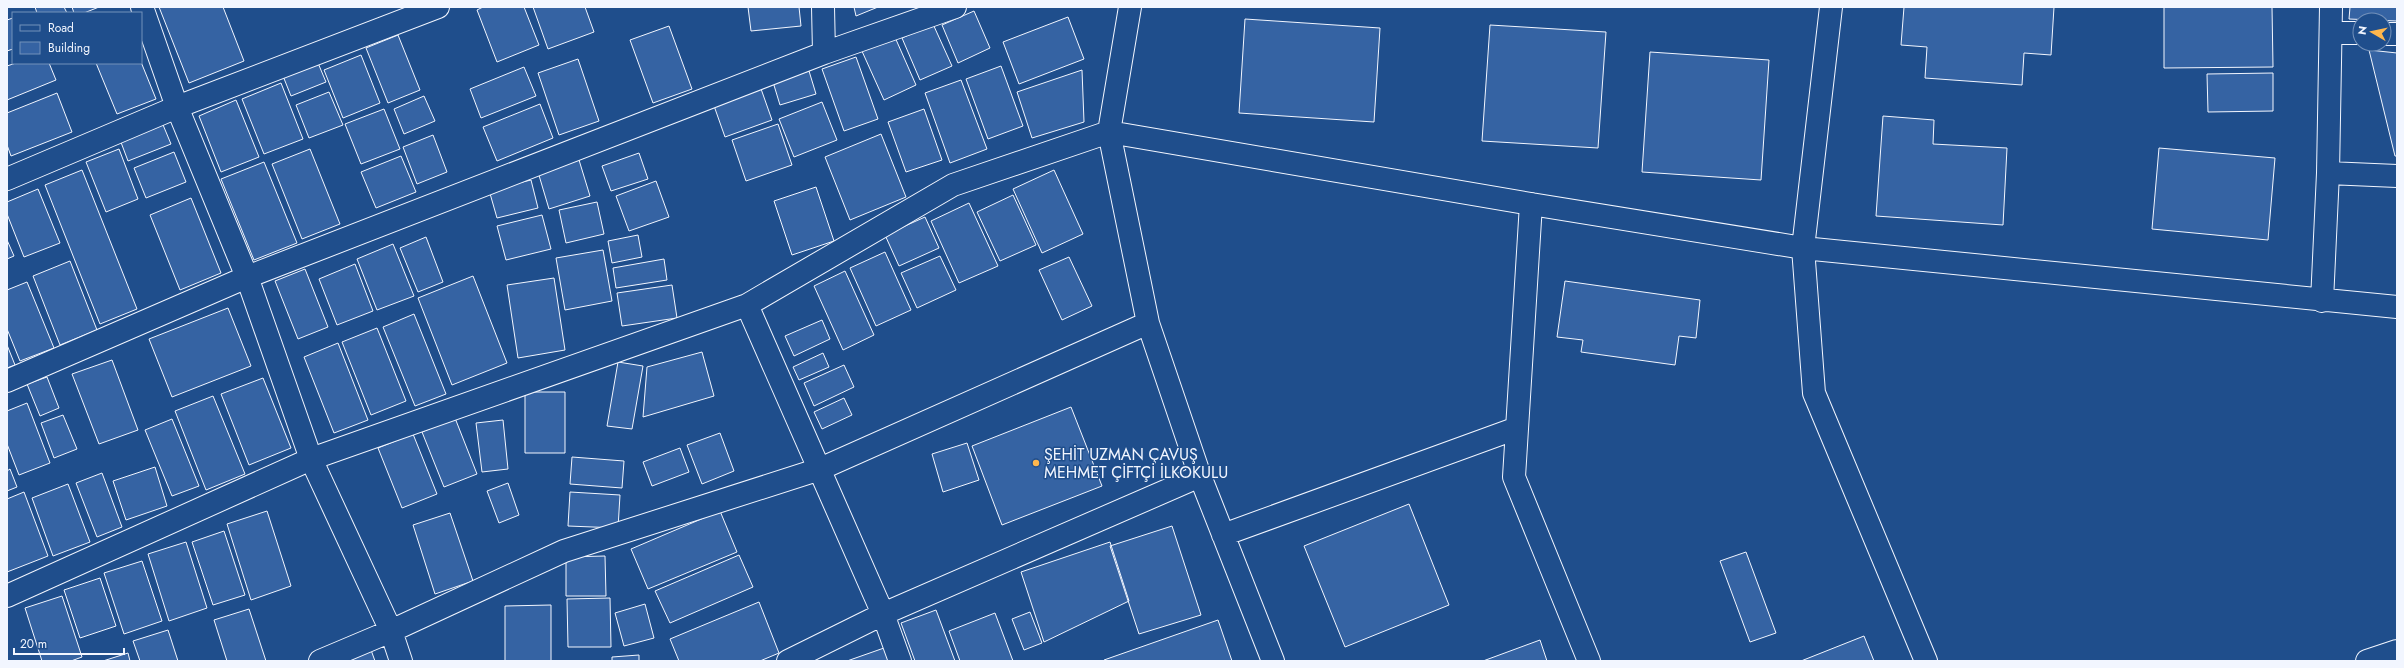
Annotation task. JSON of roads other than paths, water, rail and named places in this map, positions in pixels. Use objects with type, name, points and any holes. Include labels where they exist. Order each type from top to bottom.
[{"type":"street","points":[[142,7],[176,107],[247,277],[311,458],[391,631],[401,661]]},
{"type":"street","points":[[7,179],[176,107],[438,7]]},
{"type":"street","points":[[823,7],[824,52]]},
{"type":"street","points":[[7,381],[247,277],[824,52],[955,7]]},
{"type":"street","points":[[1130,7],[1109,132],[1148,323],[1200,476],[1273,661]]},
{"type":"street","points":[[1831,7],[1803,248],[1814,393],[1926,661]]},
{"type":"street","points":[[2322,301],[2328,173],[2331,7]]},
{"type":"street","points":[[2331,33],[2352,33]]},
{"type":"street","points":[[7,596],[311,458],[747,305],[953,185],[1109,132],[1530,204],[1803,248],[2322,301],[2397,307]]},
{"type":"street","points":[[2328,173],[2397,176]]},
{"type":"street","points":[[1530,204],[1514,477],[1589,661]]},
{"type":"street","points":[[747,305],[883,614],[900,661]]},
{"type":"street","points":[[320,661],[391,631],[564,551],[820,469],[1148,323]]},
{"type":"street","points":[[1223,535],[1517,428]]},
{"type":"street","points":[[788,661],[883,614],[1200,476]]},
{"type":"street","points":[[2367,661],[2397,651]]},
{"type":"place","name":"ŞEHİT UZMAN ÇAVUŞ MEHMET ÇİFTÇİ İLKOKULU","points":[[1036,463]]}]
